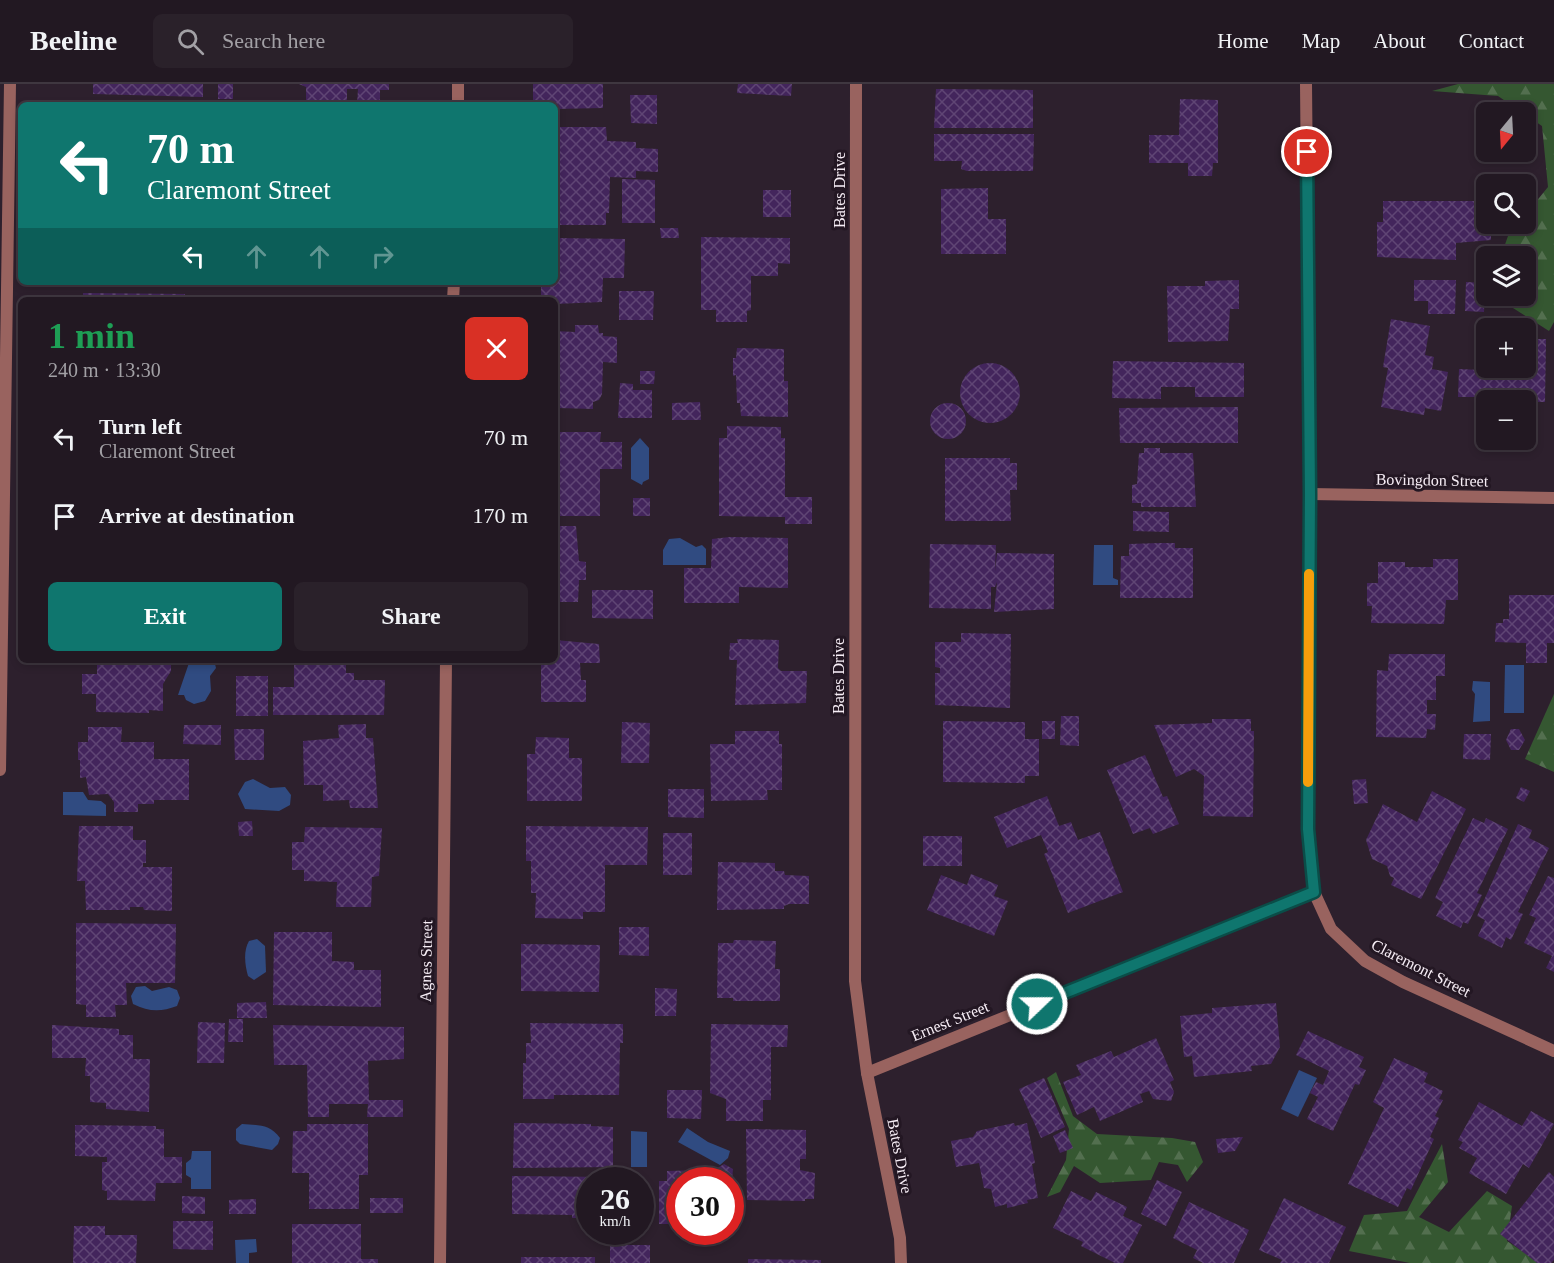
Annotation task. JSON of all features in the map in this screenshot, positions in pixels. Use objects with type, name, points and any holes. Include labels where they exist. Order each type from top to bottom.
[{"type":"street","points":[[0,770],[10,84]]},
{"type":"street","points":[[458,84],[458,102]]},
{"type":"street","name":"Bates Drive","points":[[856,84],[855,981],[867,1073],[900,1238],[901,1263]]},
{"type":"street","name":"Claremont Street","points":[[1306,84],[1310,494],[1308,829],[1314,892],[1331,929],[1365,961],[1403,982],[1554,1051]]},
{"type":"street","name":"Bovingdon Street","points":[[1310,494],[1554,498]]},
{"type":"street","name":"Agnes Street","points":[[440,1263],[446,663]]},
{"type":"street","name":"Ernest Street","points":[[867,1073],[1314,892]]},
{"type":"green space","points":[[1458,84],[1554,84],[1554,322],[1549,331],[1536,323],[1536,318],[1529,318],[1510,306],[1536,306],[1536,246],[1504,246],[1510,234],[1536,234],[1536,202],[1548,187],[1542,126],[1536,122],[1536,102],[1507,102],[1498,96],[1432,91]]},
{"type":"green space","points":[[1554,694],[1554,772],[1525,759]]},
{"type":"green space","points":[[1056,1072],[1073,1116],[1097,1134],[1172,1138],[1195,1142],[1203,1162],[1187,1182],[1178,1165],[1159,1162],[1151,1180],[1100,1183],[1074,1166],[1060,1192],[1047,1197],[1066,1160],[1069,1129],[1047,1078]]},
{"type":"green space","points":[[1442,1144],[1448,1182],[1419,1217],[1449,1232],[1487,1191],[1512,1206],[1507,1241],[1540,1263],[1410,1263],[1349,1251],[1364,1215],[1407,1211]]},
{"type":"water","points":[[640,438],[649,448],[649,479],[642,485],[631,479],[631,448]]},
{"type":"water","points":[[680,538],[696,547],[702,545],[706,549],[706,565],[663,565],[663,550],[669,539]]},
{"type":"water","points":[[1094,545],[1113,545],[1113,578],[1118,580],[1118,585],[1093,585]]},
{"type":"water","points":[[189,663],[215,663],[216,668],[210,676],[211,691],[205,701],[194,704],[186,700],[184,695],[178,695]]},
{"type":"water","points":[[1505,665],[1524,665],[1524,713],[1504,713]]},
{"type":"water","points":[[1473,681],[1490,682],[1490,721],[1473,722],[1475,694],[1472,690]]},
{"type":"water","points":[[253,779],[270,788],[285,787],[291,795],[290,805],[279,811],[245,809],[238,794],[245,782]]},
{"type":"water","points":[[63,792],[83,792],[88,800],[101,801],[106,805],[106,816],[63,815]]},
{"type":"water","points":[[257,939],[265,946],[266,972],[254,980],[248,976],[245,954],[249,941]]},
{"type":"water","points":[[145,986],[152,991],[169,987],[177,990],[180,998],[177,1006],[155,1010],[144,1009],[133,1004],[131,996],[136,987]]},
{"type":"water","points":[[1299,1070],[1317,1078],[1298,1117],[1281,1109]]},
{"type":"water","points":[[242,1124],[263,1126],[272,1130],[280,1138],[278,1144],[272,1150],[240,1144],[236,1140],[236,1129]]},
{"type":"water","points":[[687,1128],[708,1142],[730,1151],[728,1158],[720,1165],[678,1142]]},
{"type":"water","points":[[631,1131],[647,1132],[647,1167],[631,1167]]},
{"type":"water","points":[[192,1151],[211,1151],[211,1189],[191,1189],[191,1178],[186,1175],[186,1163],[191,1159]]},
{"type":"water","points":[[256,1239],[257,1252],[249,1253],[249,1263],[236,1263],[235,1240]]},
{"type":"building","points":[[93,84],[203,84],[203,97],[93,94]]},
{"type":"building","points":[[218,84],[233,84],[233,99],[218,99]]},
{"type":"building","points":[[299,84],[389,84],[389,90],[380,90],[380,102],[357,102],[358,89],[347,89],[347,102],[306,102],[306,87]]},
{"type":"building","points":[[533,84],[603,84],[603,108],[558,109],[558,102],[533,102]]},
{"type":"building","points":[[738,84],[792,84],[791,96],[737,93]]},
{"type":"building","points":[[936,89],[1033,90],[1033,128],[934,128]]},
{"type":"building","points":[[630,95],[657,95],[657,124],[631,123]]},
{"type":"building","points":[[1180,99],[1218,100],[1218,163],[1213,163],[1212,176],[1188,176],[1188,163],[1149,163],[1149,135],[1179,135]]},
{"type":"building","points":[[558,127],[606,127],[607,141],[636,142],[636,148],[658,149],[658,172],[636,171],[636,178],[610,177],[609,213],[606,213],[606,225],[558,225]]},
{"type":"building","points":[[934,134],[1034,134],[1033,171],[967,171],[961,169],[962,161],[934,161]]},
{"type":"building","points":[[622,179],[655,180],[655,223],[622,223]]},
{"type":"building","points":[[988,188],[988,219],[1006,219],[1006,254],[941,254],[941,189]]},
{"type":"building","points":[[763,190],[791,190],[791,217],[763,217]]},
{"type":"building","points":[[1383,201],[1476,201],[1476,234],[1491,234],[1491,240],[1456,243],[1456,260],[1377,257],[1377,222],[1383,222]]},
{"type":"building","points":[[660,228],[678,228],[679,238],[661,238]]},
{"type":"building","points":[[701,237],[790,238],[790,264],[778,263],[778,276],[751,276],[751,310],[747,311],[747,322],[716,322],[716,310],[701,310]]},
{"type":"building","points":[[558,238],[625,239],[624,278],[603,278],[602,302],[558,304],[558,297],[541,297],[541,285],[558,285]]},
{"type":"building","points":[[1239,280],[1239,309],[1230,309],[1228,341],[1168,342],[1167,286],[1205,286],[1205,281]]},
{"type":"building","points":[[1414,280],[1456,280],[1455,314],[1428,314],[1428,301],[1414,301]]},
{"type":"building","points":[[1466,282],[1476,283],[1476,306],[1484,306],[1484,312],[1465,311]]},
{"type":"building","points":[[619,291],[654,291],[653,320],[619,320]]},
{"type":"building","points":[[83,293],[185,294],[185,297],[83,297]]},
{"type":"building","points":[[1391,319],[1430,326],[1425,355],[1434,357],[1432,369],[1448,372],[1441,411],[1425,408],[1424,415],[1381,407],[1388,368],[1383,367]]},
{"type":"building","points":[[575,325],[598,325],[599,333],[603,333],[603,336],[617,337],[617,363],[603,362],[602,394],[599,400],[593,402],[593,409],[558,408],[558,331],[575,332]]},
{"type":"building","points":[[1536,339],[1546,339],[1545,402],[1536,402],[1536,390],[1476,390],[1476,397],[1458,397],[1459,369],[1476,370],[1476,378],[1536,378]]},
{"type":"building","points":[[737,348],[784,349],[784,381],[788,381],[788,417],[741,416],[740,403],[737,403],[736,375],[733,376],[733,358],[736,358]]},
{"type":"building","points":[[1113,361],[1244,363],[1244,397],[1195,397],[1195,387],[1161,387],[1161,399],[1112,398]]},
{"type":"building","points":[[984,363],[996,363],[1007,368],[1015,376],[1020,393],[1018,405],[1007,418],[996,423],[984,423],[973,418],[965,410],[960,399],[960,387],[965,376],[973,368]]},
{"type":"building","points":[[640,371],[655,371],[654,384],[640,384]]},
{"type":"building","points":[[620,383],[633,384],[633,390],[652,390],[652,418],[618,418]]},
{"type":"building","points":[[700,402],[701,420],[672,420],[672,403]]},
{"type":"building","points":[[948,403],[960,409],[966,421],[960,433],[948,439],[936,433],[930,421],[936,409]]},
{"type":"building","points":[[1238,407],[1238,443],[1120,443],[1119,408]]},
{"type":"building","points":[[727,426],[781,427],[781,438],[785,438],[785,497],[812,497],[812,524],[785,524],[785,517],[719,516],[719,438],[727,438]]},
{"type":"building","points":[[558,432],[601,432],[600,442],[622,442],[622,469],[600,469],[600,516],[558,516]]},
{"type":"building","points":[[1144,448],[1160,448],[1160,453],[1193,453],[1196,507],[1141,507],[1141,503],[1132,503],[1132,485],[1137,484],[1139,453],[1144,453]]},
{"type":"building","points":[[945,458],[1010,458],[1010,463],[1017,463],[1017,490],[1010,490],[1011,521],[945,521]]},
{"type":"building","points":[[633,498],[650,498],[650,516],[633,516]]},
{"type":"building","points":[[1133,511],[1169,512],[1169,532],[1133,531]]},
{"type":"building","points":[[558,526],[576,526],[579,561],[586,562],[586,580],[579,580],[578,602],[558,602]]},
{"type":"building","points":[[788,538],[788,588],[739,587],[739,603],[684,603],[684,568],[711,568],[712,539]]},
{"type":"building","points":[[1175,543],[1175,548],[1193,548],[1193,598],[1120,598],[1121,556],[1129,556],[1129,544]]},
{"type":"building","points":[[930,544],[996,545],[995,572],[997,553],[1054,554],[1054,609],[994,612],[997,582],[995,587],[991,587],[991,609],[929,608]]},
{"type":"building","points":[[1433,559],[1458,559],[1458,600],[1446,600],[1444,624],[1371,623],[1372,606],[1367,606],[1367,583],[1378,583],[1378,562],[1405,562],[1405,567],[1433,567]]},
{"type":"building","points":[[592,590],[653,590],[653,619],[592,618]]},
{"type":"building","points":[[1509,595],[1554,595],[1554,643],[1547,643],[1547,663],[1526,663],[1526,643],[1495,642],[1496,623],[1503,623],[1503,619],[1509,619]]},
{"type":"building","points":[[961,633],[1011,634],[1010,708],[935,705],[935,673],[940,673],[940,668],[935,667],[935,642],[961,642]]},
{"type":"building","points":[[737,639],[779,640],[778,668],[781,671],[807,671],[806,703],[735,705],[737,660],[729,660],[730,643],[738,643]]},
{"type":"building","points":[[558,640],[599,644],[600,663],[580,663],[581,680],[586,680],[586,702],[541,702],[541,663],[558,663]]},
{"type":"building","points":[[1389,654],[1445,654],[1445,676],[1436,676],[1436,700],[1427,700],[1427,714],[1436,714],[1435,730],[1427,729],[1426,738],[1376,737],[1377,670],[1388,671]]},
{"type":"building","points":[[97,663],[171,663],[171,671],[163,684],[163,711],[96,712],[96,694],[82,694],[82,674],[97,674]]},
{"type":"building","points":[[294,663],[346,663],[346,673],[354,673],[354,680],[385,680],[384,715],[273,715],[273,687],[294,687]]},
{"type":"building","points":[[236,676],[268,676],[268,716],[236,716]]},
{"type":"building","points":[[1061,716],[1079,716],[1079,746],[1060,745]]},
{"type":"building","points":[[1212,719],[1251,719],[1251,731],[1254,731],[1253,817],[1203,816],[1204,776],[1194,769],[1176,777],[1154,725],[1212,723]]},
{"type":"building","points":[[943,721],[1025,722],[1025,739],[1039,739],[1039,776],[1025,776],[1025,783],[943,782]]},
{"type":"building","points":[[1042,721],[1055,721],[1055,739],[1042,739]]},
{"type":"building","points":[[622,722],[650,723],[649,763],[621,763]]},
{"type":"building","points":[[366,724],[366,738],[373,738],[378,808],[350,808],[349,800],[323,801],[323,785],[304,785],[303,741],[339,738],[338,725]]},
{"type":"building","points":[[184,725],[221,725],[221,745],[183,744]]},
{"type":"building","points":[[88,727],[122,727],[121,742],[154,742],[154,759],[189,759],[189,800],[154,800],[154,804],[138,804],[138,812],[114,812],[114,802],[108,794],[89,795],[86,777],[80,778],[80,760],[78,760],[78,742],[88,742]]},
{"type":"building","points":[[234,729],[264,729],[264,760],[235,760]]},
{"type":"building","points":[[1511,729],[1519,729],[1525,740],[1519,750],[1511,750],[1506,740]]},
{"type":"building","points":[[735,731],[779,731],[779,744],[782,744],[782,790],[767,790],[768,800],[711,801],[710,744],[735,744]]},
{"type":"building","points":[[1464,734],[1491,734],[1490,760],[1463,759]]},
{"type":"building","points":[[536,737],[569,738],[569,758],[582,758],[582,801],[527,801],[527,754],[535,754]]},
{"type":"building","points":[[1145,755],[1163,797],[1167,796],[1179,824],[1153,834],[1150,828],[1133,834],[1107,770]]},
{"type":"building","points":[[1366,779],[1368,803],[1354,804],[1352,780]]},
{"type":"building","points":[[1521,787],[1530,791],[1524,802],[1516,798]]},
{"type":"building","points":[[668,789],[704,789],[704,818],[668,817]]},
{"type":"building","points":[[1432,791],[1466,809],[1421,899],[1391,885],[1394,878],[1390,876],[1387,866],[1372,859],[1366,840],[1383,804],[1417,822]]},
{"type":"building","points":[[1047,796],[1059,826],[1071,822],[1078,840],[1100,832],[1123,892],[1068,913],[1044,854],[1048,852],[1041,835],[1007,848],[994,817]]},
{"type":"building","points":[[1473,818],[1484,823],[1486,818],[1508,829],[1477,893],[1482,895],[1468,924],[1463,922],[1461,928],[1436,916],[1443,902],[1435,898]]},
{"type":"building","points":[[252,821],[253,836],[239,836],[238,822]]},
{"type":"building","points":[[1518,824],[1532,830],[1529,838],[1549,848],[1518,912],[1523,914],[1511,940],[1506,937],[1502,948],[1478,936],[1485,920],[1477,916]]},
{"type":"building","points":[[79,826],[133,826],[133,840],[146,840],[146,863],[143,863],[143,867],[172,867],[172,911],[144,910],[143,907],[130,907],[130,910],[86,910],[85,881],[77,881]]},
{"type":"building","points":[[526,826],[648,827],[647,865],[605,865],[605,912],[583,912],[583,919],[535,918],[536,893],[531,893],[531,861],[526,861]]},
{"type":"building","points":[[305,827],[382,828],[379,876],[372,877],[371,907],[336,907],[337,882],[304,881],[304,870],[292,870],[292,842],[304,842]]},
{"type":"building","points":[[663,833],[692,833],[692,875],[663,875]]},
{"type":"building","points":[[923,836],[962,836],[962,866],[923,866]]},
{"type":"building","points":[[718,862],[775,863],[775,871],[784,871],[785,875],[809,876],[809,904],[789,904],[784,906],[784,909],[717,910]]},
{"type":"building","points":[[971,874],[998,885],[994,896],[1008,901],[994,936],[927,910],[941,875],[967,885]]},
{"type":"building","points":[[1548,876],[1554,878],[1554,972],[1546,968],[1552,956],[1524,943],[1536,918],[1529,915]]},
{"type":"building","points":[[76,923],[176,924],[175,983],[126,983],[127,1005],[115,1005],[116,1017],[86,1017],[86,1005],[76,1004]]},
{"type":"building","points":[[619,927],[649,927],[649,956],[619,955]]},
{"type":"building","points":[[274,932],[332,932],[332,961],[354,962],[354,970],[381,970],[381,1007],[273,1005]]},
{"type":"building","points":[[734,940],[776,941],[775,969],[780,969],[780,1001],[733,1001],[733,998],[717,998],[718,943],[733,943]]},
{"type":"building","points":[[521,944],[600,945],[599,992],[521,991]]},
{"type":"building","points":[[655,988],[677,989],[676,1016],[655,1016]]},
{"type":"building","points":[[266,1002],[267,1018],[237,1018],[237,1003]]},
{"type":"building","points":[[1276,1003],[1280,1047],[1271,1064],[1251,1066],[1252,1071],[1194,1077],[1192,1056],[1184,1057],[1180,1016],[1212,1013],[1212,1008]]},
{"type":"building","points":[[229,1019],[243,1019],[243,1042],[228,1042]]},
{"type":"building","points":[[198,1022],[225,1023],[224,1063],[197,1063]]},
{"type":"building","points":[[530,1023],[623,1024],[623,1043],[620,1043],[619,1095],[554,1095],[554,1099],[523,1099],[523,1063],[526,1063],[526,1043],[531,1043]]},
{"type":"building","points":[[711,1024],[788,1025],[787,1047],[771,1047],[771,1100],[763,1100],[763,1121],[726,1121],[726,1099],[710,1093]]},
{"type":"building","points":[[52,1025],[119,1029],[119,1035],[133,1035],[133,1059],[150,1059],[149,1112],[106,1109],[106,1103],[90,1102],[90,1076],[85,1076],[86,1058],[52,1058]]},
{"type":"building","points":[[273,1025],[404,1027],[404,1059],[368,1061],[369,1100],[403,1100],[403,1117],[367,1117],[368,1104],[329,1104],[329,1117],[308,1117],[307,1065],[274,1065]]},
{"type":"building","points":[[1308,1031],[1364,1057],[1359,1067],[1366,1070],[1359,1085],[1355,1084],[1333,1131],[1307,1119],[1318,1097],[1310,1093],[1316,1082],[1323,1085],[1329,1071],[1296,1055]]},
{"type":"building","points":[[1156,1038],[1174,1080],[1170,1082],[1174,1092],[1171,1101],[1153,1099],[1149,1091],[1140,1094],[1143,1102],[1100,1121],[1094,1107],[1077,1115],[1063,1082],[1081,1075],[1076,1065],[1111,1051],[1114,1057]]},
{"type":"building","points":[[1394,1058],[1428,1073],[1424,1082],[1443,1091],[1439,1099],[1443,1100],[1435,1116],[1439,1118],[1430,1137],[1434,1139],[1411,1190],[1407,1188],[1398,1207],[1348,1184],[1384,1108],[1373,1102]]},
{"type":"building","points":[[1044,1078],[1065,1127],[1041,1138],[1019,1089]]},
{"type":"building","points":[[667,1090],[702,1090],[701,1119],[667,1118]]},
{"type":"building","points":[[1479,1102],[1522,1126],[1531,1111],[1554,1124],[1529,1168],[1523,1164],[1506,1194],[1469,1173],[1477,1158],[1459,1148],[1463,1142],[1458,1140]]},
{"type":"building","points":[[514,1123],[591,1124],[591,1126],[613,1127],[613,1167],[513,1168]]},
{"type":"building","points":[[1014,1123],[1015,1126],[1027,1123],[1035,1163],[1032,1164],[1038,1198],[1007,1208],[1007,1204],[995,1207],[991,1189],[984,1188],[979,1163],[956,1167],[951,1141],[973,1137],[977,1131]]},
{"type":"building","points":[[307,1124],[368,1124],[368,1175],[359,1175],[359,1209],[309,1209],[309,1173],[292,1173],[293,1131],[307,1131]]},
{"type":"building","points":[[75,1125],[156,1126],[156,1129],[164,1129],[164,1157],[182,1157],[182,1183],[156,1183],[155,1201],[107,1200],[107,1191],[102,1190],[102,1162],[107,1162],[107,1157],[75,1156]]},
{"type":"building","points":[[746,1129],[806,1130],[806,1159],[800,1159],[800,1170],[815,1173],[814,1199],[805,1199],[805,1201],[747,1200]]},
{"type":"building","points":[[1065,1130],[1073,1148],[1060,1153],[1053,1136]]},
{"type":"building","points":[[1243,1137],[1235,1151],[1218,1153],[1216,1139]]},
{"type":"building","points":[[1549,1172],[1554,1177],[1554,1260],[1551,1263],[1537,1263],[1500,1234]]},
{"type":"building","points":[[512,1176],[576,1177],[576,1218],[572,1218],[572,1215],[512,1214]]},
{"type":"building","points":[[1157,1180],[1182,1192],[1166,1226],[1141,1214]]},
{"type":"building","points":[[659,1181],[666,1181],[666,1224],[659,1224]]},
{"type":"building","points":[[1071,1191],[1091,1201],[1096,1192],[1127,1207],[1123,1216],[1142,1225],[1123,1263],[1115,1263],[1081,1246],[1083,1242],[1053,1228]]},
{"type":"building","points":[[182,1196],[205,1197],[205,1214],[182,1213]]},
{"type":"building","points":[[370,1198],[403,1198],[403,1213],[370,1213]]},
{"type":"building","points":[[1284,1198],[1346,1227],[1329,1263],[1280,1263],[1282,1260],[1259,1250]]},
{"type":"building","points":[[256,1199],[256,1214],[229,1214],[229,1200]]},
{"type":"building","points":[[1189,1202],[1249,1230],[1234,1263],[1203,1263],[1193,1258],[1197,1250],[1173,1238]]},
{"type":"building","points":[[173,1221],[213,1221],[213,1250],[173,1249]]},
{"type":"building","points":[[292,1224],[361,1224],[361,1259],[378,1259],[378,1263],[292,1263]]},
{"type":"building","points":[[74,1226],[105,1226],[105,1235],[137,1235],[136,1263],[73,1263]]},
{"type":"building","points":[[610,1245],[650,1245],[650,1263],[610,1263]]},
{"type":"building","points":[[521,1257],[595,1257],[595,1263],[521,1263]]},
{"type":"building","points":[[748,1259],[821,1260],[821,1263],[748,1263]]},
{"type":"slow traffic","points":[[1308,782],[1309,574]]},
{"type":"route","points":[[1037,1004],[1314,892],[1308,829],[1310,494],[1307,152]]}]
